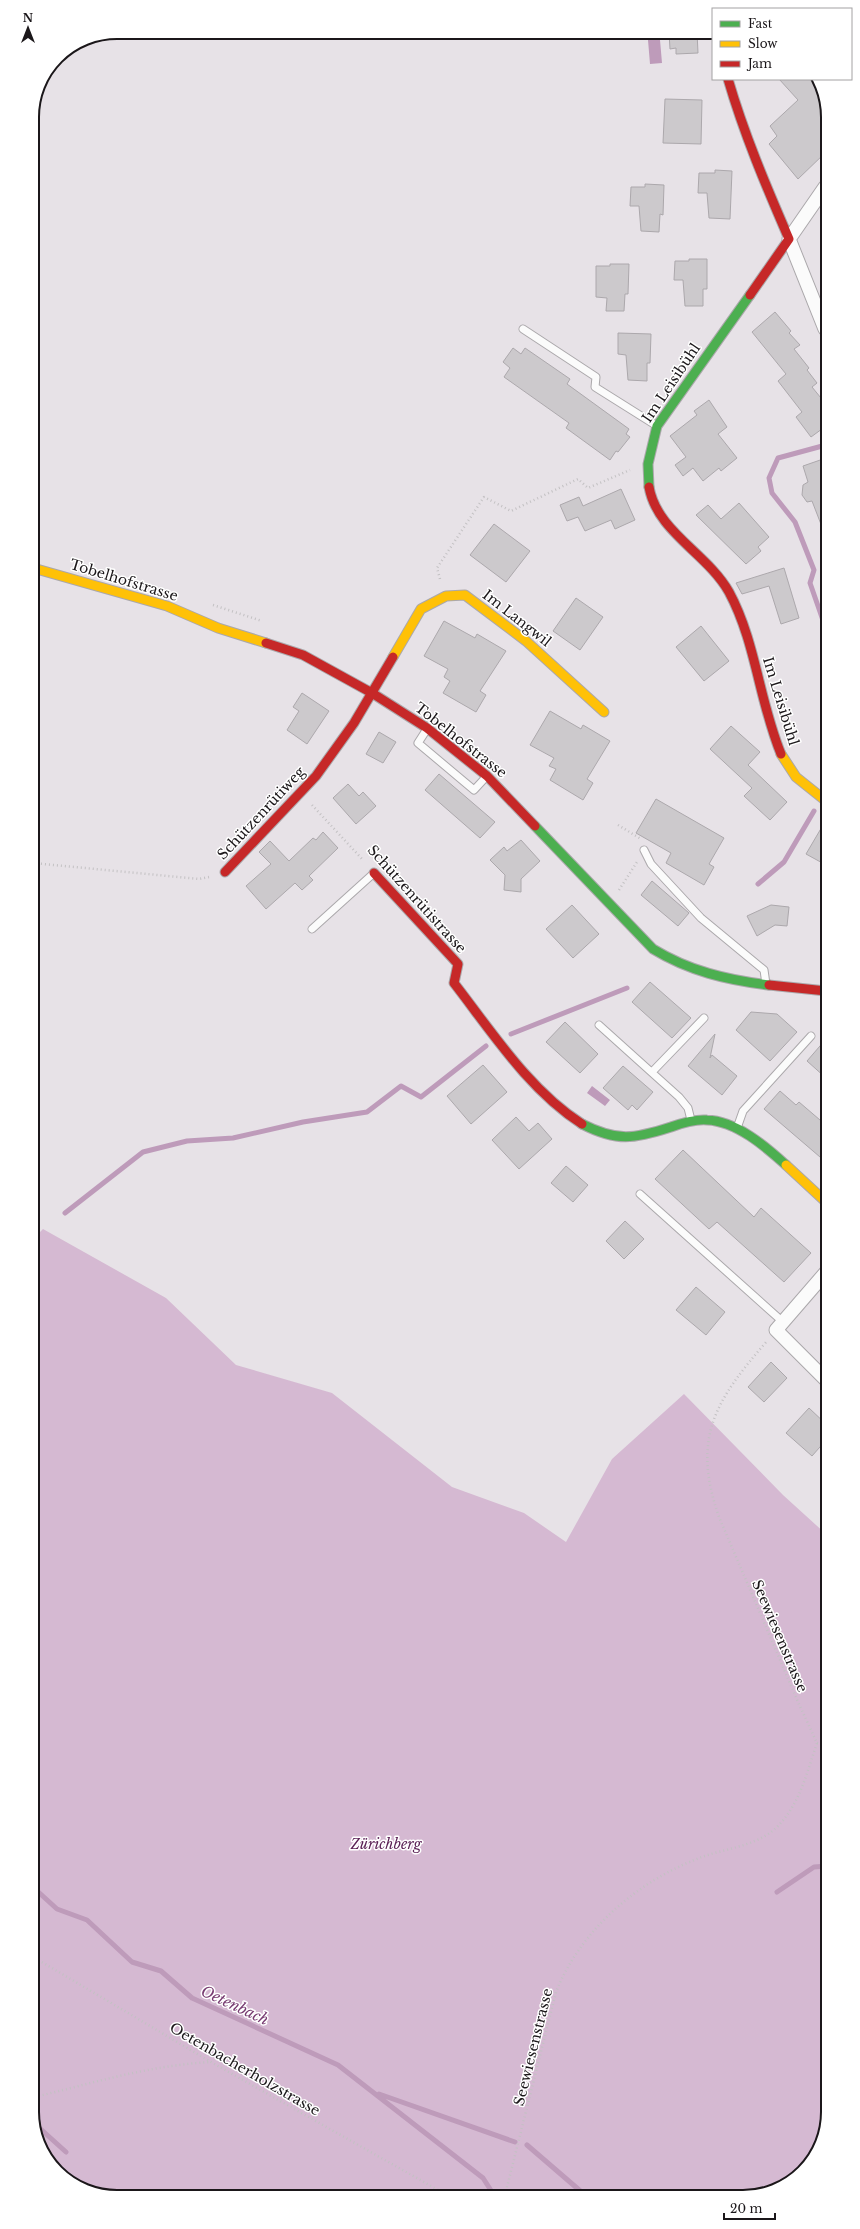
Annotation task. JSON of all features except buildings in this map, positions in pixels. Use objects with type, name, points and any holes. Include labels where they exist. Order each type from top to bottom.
[{"type":"street","points":[[728,80],[749,144],[821,319]]},
{"type":"street","points":[[789,240],[821,193]]},
{"type":"street","name":"Im Leisibühl","points":[[789,240],[657,426],[649,449],[647,478],[653,503],[671,530],[719,576],[738,614],[750,645],[769,720],[788,766],[806,787],[821,798]]},
{"type":"street","name":"Tobelhofstrasse","points":[[39,570],[167,606],[218,628],[304,655],[372,693],[427,728],[487,776],[653,949],[662,956],[680,965],[706,973],[766,985],[821,990]]},
{"type":"street","name":"Im Langwil","points":[[372,693],[421,609],[446,596],[465,595],[526,641],[604,712]]},
{"type":"street","name":"Schützenrütiweg","points":[[225,872],[316,776],[346,736],[372,693]]},
{"type":"street","name":"Schützenrütistrasse","points":[[374,873],[458,964],[454,983],[516,1061],[561,1108],[582,1126],[602,1134],[626,1138],[650,1134],[691,1120],[711,1120],[737,1128],[751,1136],[821,1198]]},
{"type":"street","points":[[821,1278],[780,1326],[821,1374]]},
{"type":"lane","points":[[523,329],[596,377],[595,387],[657,426]]},
{"type":"lane","points":[[427,728],[418,743],[474,790],[487,776]]},
{"type":"lane","points":[[644,850],[651,864],[701,918],[764,970],[766,985]]},
{"type":"lane","points":[[312,929],[374,873]]},
{"type":"lane","points":[[652,1072],[704,1018]]},
{"type":"lane","points":[[599,1025],[652,1072],[688,1108],[691,1120]]},
{"type":"lane","points":[[737,1128],[743,1111],[811,1036]]},
{"type":"lane","points":[[640,1194],[780,1326]]},
{"type":"path","points":[[437,568],[484,498],[511,511],[578,479],[588,488],[635,468]]},
{"type":"path","name":"Schützenrütistrasse","points":[[301,792],[374,873]]},
{"type":"path","points":[[618,825],[643,840]]},
{"type":"path","points":[[618,892],[640,858]]},
{"type":"path","name":"Schützenrütiweg","points":[[39,864],[199,879],[217,876],[225,872]]},
{"type":"path","name":"Seewiesenstrasse","points":[[506,2190],[534,2089],[556,1992],[564,1974],[581,1947],[607,1917],[653,1880],[691,1861],[758,1840],[776,1828],[790,1811],[800,1795],[817,1743],[719,1517],[713,1501],[709,1474],[710,1431],[715,1412],[741,1372],[780,1326]]},
{"type":"path","points":[[817,1743],[821,1744]]},
{"type":"path","name":"Oetenbacherholzstrasse","points":[[39,1960],[211,2062],[438,2190]]},
{"type":"path","points":[[39,2096],[118,2077],[190,2063],[211,2062]]},
{"type":"green space","name":"Zürichberg","points":[[43,1229],[166,1298],[236,1365],[332,1393],[452,1487],[524,1513],[566,1542],[612,1459],[684,1394],[783,1495],[821,1530],[821,2112],[817,2137],[811,2151],[794,2171],[773,2184],[743,2190],[112,2190],[92,2186],[83,2182],[66,2171],[58,2163],[49,2151],[45,2142],[39,2112],[39,1233]]},
{"type":"shaded area","points":[[648,40],[660,40],[662,63],[650,64]]},
{"type":"shaded area","points":[[592,1086],[610,1100],[605,1106],[587,1093]]},
{"type":"waterway","points":[[821,446],[778,458],[769,478],[772,493],[795,522],[814,570],[810,583],[821,615]]},
{"type":"waterway","points":[[758,884],[784,862],[814,811]]},
{"type":"waterway","points":[[511,1034],[627,988]]},
{"type":"waterway","points":[[65,1213],[143,1152],[187,1141],[233,1138],[303,1122],[367,1112],[401,1086],[421,1097],[486,1046]]},
{"type":"waterway","points":[[777,1892],[814,1867],[821,1866]]},
{"type":"waterway","name":"Oetenbach","points":[[39,1893],[57,1909],[87,1920],[132,1962],[161,1971],[192,1998],[338,2065],[483,2178],[491,2190]]},
{"type":"waterway","name":"Oetenbach","points":[[379,2094],[515,2142]]},
{"type":"waterway","points":[[42,2130],[66,2152]]},
{"type":"waterway","name":"Oetenbach","points":[[527,2145],[579,2190]]},
{"type":"traffic: fast","points":[[649,487],[648,464],[657,426],[750,295]]},
{"type":"traffic: fast","points":[[535,826],[653,949],[694,969],[723,977],[769,985]]},
{"type":"traffic: fast","points":[[582,1124],[605,1134],[626,1137],[646,1134],[693,1121],[718,1121],[750,1136],[786,1165]]},
{"type":"traffic: slow","points":[[39,570],[167,606],[218,628],[266,643]]},
{"type":"traffic: slow","points":[[393,657],[421,609],[446,596],[465,595],[526,641],[604,712]]},
{"type":"traffic: slow","points":[[781,754],[796,777],[821,797]]},
{"type":"traffic: slow","points":[[786,1165],[821,1197]]},
{"type":"traffic: jam","points":[[728,80],[748,140],[789,239],[750,295]]},
{"type":"traffic: jam","points":[[649,487],[654,503],[662,517],[672,530],[720,578],[729,592],[738,611],[752,651],[767,713],[781,754]]},
{"type":"traffic: jam","points":[[266,643],[303,655],[372,693],[427,728],[487,776],[535,826]]},
{"type":"traffic: jam","points":[[225,872],[316,776],[354,723],[393,657]]},
{"type":"traffic: jam","points":[[374,873],[458,964],[454,983],[512,1059],[545,1095],[582,1124]]},
{"type":"traffic: jam","points":[[769,985],[821,990]]}]
